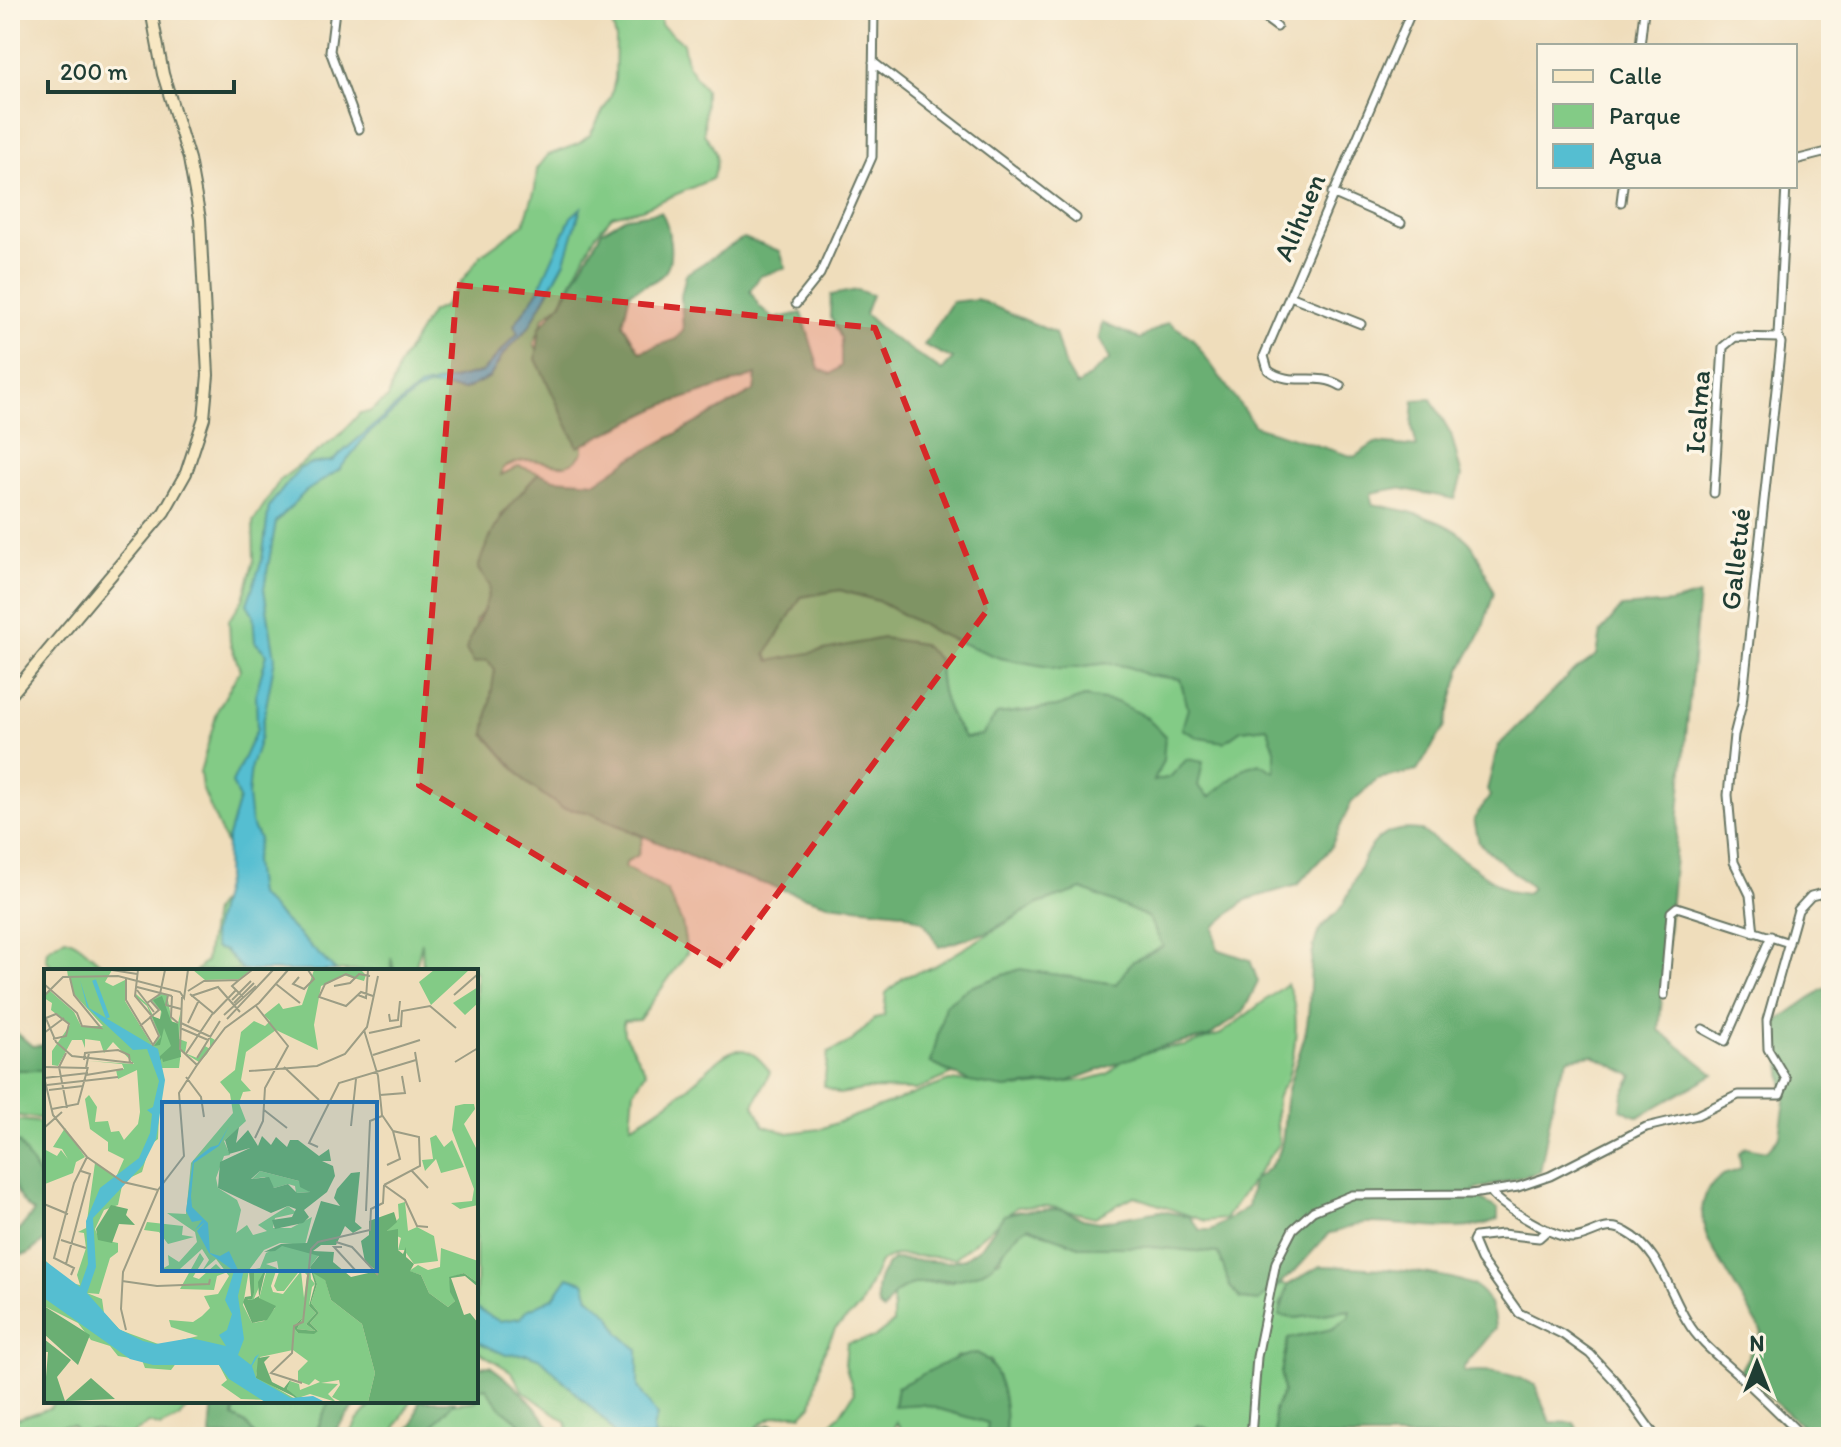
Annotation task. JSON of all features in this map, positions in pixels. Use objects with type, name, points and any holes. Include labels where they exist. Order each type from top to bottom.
[{"type":"street","points":[[10,696],[164,512],[192,459],[204,418],[208,375],[201,228],[189,159],[163,74],[151,10]]},
{"type":"street","points":[[335,10],[330,51],[359,129]]},
{"type":"street","points":[[796,304],[820,274],[872,157],[874,10]]},
{"type":"street","points":[[1254,10],[1277,27]]},
{"type":"street","name":"Alihuen","points":[[1341,386],[1319,378],[1285,380],[1266,367],[1264,353],[1412,10]]},
{"type":"street","points":[[1640,44],[1644,10]]},
{"type":"street","points":[[873,62],[1076,218]]},
{"type":"street","points":[[1797,160],[1831,151]]},
{"type":"street","points":[[1621,202],[1623,188]]},
{"type":"street","name":"Galletué","points":[[1754,933],[1750,895],[1734,862],[1728,795],[1734,735],[1742,704],[1779,338],[1786,188]]},
{"type":"street","points":[[1332,193],[1401,223]]},
{"type":"street","points":[[1290,296],[1361,324]]},
{"type":"street","name":"Icalma","points":[[1714,493],[1723,347],[1735,337],[1779,338]]},
{"type":"street","points":[[1251,1437],[1263,1319],[1279,1253],[1299,1222],[1320,1206],[1352,1195],[1491,1192],[1540,1180],[1646,1127],[1697,1115],[1734,1096],[1780,1095],[1786,1079],[1768,1049],[1765,1033],[1774,994],[1800,906],[1811,896],[1831,891]]},
{"type":"street","points":[[1664,995],[1671,912],[1677,907],[1789,943]]},
{"type":"street","points":[[1703,1029],[1725,1041],[1771,936]]},
{"type":"street","points":[[1491,1192],[1548,1230],[1570,1239],[1612,1227],[1634,1237],[1659,1266],[1685,1318],[1709,1349],[1803,1437]]},
{"type":"street","points":[[1548,1230],[1539,1238],[1502,1234],[1475,1237],[1473,1241],[1481,1260],[1519,1313],[1562,1334],[1590,1354],[1616,1382],[1656,1437]]},
{"type":"highlighted area","points":[[457,285],[875,328],[988,609],[723,967],[419,785]]},
{"type":"green space","points":[[609,10],[661,10],[661,25],[683,43],[687,64],[705,90],[704,134],[714,150],[716,166],[712,179],[642,209],[612,216],[595,236],[561,303],[544,317],[534,344],[583,439],[583,452],[565,465],[529,460],[503,468],[501,475],[519,466],[539,473],[501,515],[487,607],[475,621],[487,660],[496,669],[485,735],[527,783],[562,808],[588,812],[643,837],[638,855],[627,861],[625,867],[667,891],[682,923],[687,953],[639,1020],[623,1021],[624,1034],[646,1072],[634,1091],[631,1125],[668,1103],[720,1058],[736,1050],[752,1054],[770,1072],[754,1105],[764,1126],[788,1133],[820,1129],[949,1081],[1009,1083],[1016,1088],[1086,1080],[1108,1074],[1124,1059],[1147,1050],[1185,1046],[1221,1034],[1287,984],[1296,1017],[1291,1066],[1277,1099],[1279,1143],[1225,1219],[1205,1221],[1134,1196],[1095,1217],[1048,1206],[1017,1207],[955,1258],[895,1255],[880,1262],[860,1307],[835,1329],[822,1356],[812,1405],[802,1415],[779,1415],[765,1421],[749,1437],[570,1437],[566,1422],[522,1390],[512,1372],[478,1351],[478,969],[423,969],[422,942],[415,969],[394,969],[391,957],[392,969],[198,969],[206,961],[213,911],[222,899],[227,880],[227,846],[202,788],[200,772],[218,709],[240,670],[230,642],[229,620],[243,599],[254,560],[253,522],[280,480],[341,434],[360,413],[369,412],[388,398],[399,365],[431,312],[443,307],[481,255],[524,224],[535,189],[537,169],[548,155],[578,144],[590,135],[611,96],[615,79],[616,39]]},
{"type":"green space","points":[[661,212],[670,243],[669,263],[662,275],[630,292],[623,324],[640,352],[676,339],[683,330],[681,296],[686,274],[743,238],[780,251],[786,268],[760,276],[750,291],[759,306],[774,319],[802,313],[819,369],[831,374],[841,366],[841,338],[830,316],[831,295],[857,290],[872,295],[865,314],[887,334],[942,371],[953,359],[924,345],[952,302],[977,299],[1055,333],[1064,364],[1077,386],[1110,359],[1099,338],[1102,323],[1140,339],[1168,322],[1192,338],[1255,426],[1354,457],[1375,443],[1417,447],[1412,427],[1414,400],[1431,399],[1451,434],[1462,476],[1455,499],[1398,488],[1371,493],[1372,504],[1424,516],[1460,534],[1477,553],[1494,593],[1481,633],[1462,667],[1444,728],[1417,771],[1377,779],[1351,803],[1330,849],[1297,885],[1246,900],[1214,927],[1217,949],[1250,960],[1258,982],[1243,1012],[1208,1037],[1161,1047],[1067,1082],[1005,1088],[970,1082],[931,1063],[945,1005],[968,988],[1020,969],[1116,984],[1132,962],[1163,946],[1148,917],[1082,889],[1038,904],[988,932],[939,947],[924,922],[902,912],[828,904],[724,871],[588,812],[562,808],[527,783],[485,734],[495,669],[487,660],[474,663],[466,650],[490,586],[478,569],[488,541],[510,506],[539,473],[554,479],[596,482],[630,459],[754,391],[756,375],[664,405],[578,447],[536,359],[540,327],[562,302],[602,231],[626,217]],"holes":[[[840,590],[878,601],[939,634],[1000,658],[1061,669],[1108,663],[1147,675],[1180,679],[1188,708],[1182,729],[1199,738],[1224,742],[1241,730],[1267,727],[1275,749],[1275,772],[1259,763],[1245,768],[1209,797],[1198,786],[1203,762],[1187,759],[1170,777],[1154,781],[1163,760],[1165,736],[1146,717],[1117,702],[1084,697],[1057,707],[997,714],[982,735],[965,738],[945,702],[939,660],[922,644],[883,638],[770,661],[766,654],[801,597]]]},
{"type":"green space","points":[[840,590],[878,601],[939,634],[1000,658],[1061,669],[1107,663],[1129,667],[1147,675],[1180,679],[1188,708],[1224,742],[1241,730],[1267,727],[1275,749],[1275,773],[1245,768],[1209,797],[1182,781],[1153,782],[1163,760],[1146,717],[1117,703],[1085,697],[1057,707],[998,714],[982,735],[965,738],[945,701],[939,660],[836,649],[771,662],[766,654],[801,597]]},
{"type":"green space","points":[[1699,595],[1659,1030],[1714,1074],[1638,1117],[1621,1109],[1623,1095],[1633,1076],[1593,1055],[1569,1058],[1557,1081],[1540,1172],[1474,1190],[1480,1199],[1498,1209],[1498,1219],[1483,1225],[1450,1228],[1365,1223],[1329,1233],[1295,1271],[1258,1301],[1241,1299],[1230,1287],[1219,1253],[1150,1247],[1082,1247],[1028,1227],[985,1270],[965,1278],[906,1287],[897,1292],[883,1311],[878,1306],[879,1281],[893,1259],[948,1262],[965,1258],[982,1246],[1004,1215],[1062,1209],[1083,1219],[1099,1222],[1160,1211],[1189,1216],[1200,1230],[1211,1230],[1248,1207],[1253,1180],[1274,1162],[1282,1143],[1289,1086],[1307,1025],[1312,955],[1318,933],[1342,906],[1368,851],[1387,833],[1401,829],[1420,830],[1508,891],[1526,894],[1532,888],[1479,843],[1474,819],[1490,796],[1487,790],[1498,746],[1570,674],[1597,655],[1601,632],[1622,607],[1670,603]]},
{"type":"green space","points":[[1082,889],[1148,917],[1164,946],[1132,962],[1116,984],[1085,980],[931,1063],[953,1074],[916,1090],[869,1089],[839,1094],[824,1086],[828,1053],[852,1041],[875,1018],[884,1016],[886,993],[904,977],[933,967],[1038,904]]},
{"type":"green space","points":[[65,938],[78,944],[110,969],[54,969],[46,959],[47,950]]},
{"type":"green space","points":[[1831,988],[1831,1430],[1806,1430],[1740,1371],[1762,1332],[1710,1244],[1702,1215],[1709,1189],[1723,1175],[1741,1168],[1739,1153],[1746,1147],[1767,1151],[1780,1136],[1785,1101],[1777,1021],[1823,989]]},
{"type":"green space","points":[[10,1027],[32,1046],[44,1045],[44,1070],[10,1070]]},
{"type":"green space","points":[[10,1070],[44,1070],[44,1119],[10,1115]]},
{"type":"green space","points":[[10,1119],[44,1123],[44,1185],[19,1143],[10,1139]]},
{"type":"green space","points":[[10,1139],[19,1143],[44,1185],[44,1241],[28,1254],[10,1256],[10,1241],[34,1212],[20,1198],[11,1169]]},
{"type":"green space","points":[[1028,1227],[1082,1247],[1150,1247],[1220,1253],[1222,1264],[1258,1301],[1281,1284],[1288,1285],[1280,1306],[1296,1318],[1351,1310],[1349,1318],[1332,1329],[1288,1339],[1281,1373],[1283,1391],[1274,1411],[1276,1437],[1219,1437],[1199,1425],[1182,1437],[1005,1437],[1003,1395],[990,1360],[957,1356],[948,1364],[897,1387],[894,1405],[922,1404],[989,1423],[986,1437],[907,1437],[896,1422],[891,1437],[783,1437],[818,1431],[840,1414],[854,1393],[845,1364],[847,1343],[874,1338],[893,1323],[893,1294],[913,1283],[950,1282],[1000,1260],[1010,1237]]},
{"type":"green space","points":[[1320,1266],[1422,1273],[1474,1286],[1490,1304],[1495,1329],[1463,1368],[1465,1372],[1501,1373],[1535,1385],[1550,1422],[1574,1423],[1583,1437],[1276,1437],[1274,1411],[1283,1391],[1281,1373],[1288,1339],[1332,1329],[1349,1317],[1350,1310],[1296,1318],[1279,1316],[1288,1285]]},
{"type":"green space","points":[[977,1353],[993,1368],[1002,1390],[1005,1437],[986,1437],[988,1423],[922,1404],[894,1406],[897,1387],[946,1363]]},
{"type":"green space","points":[[490,1366],[509,1381],[556,1437],[538,1437],[501,1408],[486,1388],[478,1389],[478,1367]]},
{"type":"green space","points":[[486,1388],[501,1408],[538,1437],[423,1437],[450,1404],[478,1403],[478,1389]]},
{"type":"green space","points":[[53,1403],[190,1403],[179,1418],[161,1427],[149,1423],[128,1437],[93,1429],[76,1435],[74,1426],[64,1425],[52,1428],[41,1437],[10,1437],[10,1421],[50,1408]]},
{"type":"green space","points":[[213,1403],[236,1403],[233,1417],[246,1424],[256,1437],[210,1436]]},
{"type":"green space","points":[[236,1403],[328,1403],[314,1437],[256,1437],[246,1424],[233,1417]]},
{"type":"green space","points":[[328,1403],[357,1403],[330,1437],[314,1437]]},
{"type":"green space","points":[[373,1403],[410,1403],[390,1437],[349,1437],[357,1421]]},
{"type":"green space","points":[[419,1403],[453,1403],[423,1437],[402,1437],[414,1423]]},
{"type":"green space","points":[[771,1424],[795,1436],[756,1437],[760,1428]]},
{"type":"green space","points":[[1199,1425],[1217,1433],[1219,1437],[1182,1437]]},
{"type":"water","points":[[581,208],[565,261],[529,327],[502,356],[490,377],[464,390],[430,386],[416,392],[366,436],[339,470],[305,492],[276,522],[264,589],[275,658],[260,739],[251,766],[248,796],[251,823],[259,839],[254,862],[258,895],[334,969],[241,969],[225,951],[215,948],[212,935],[226,878],[227,840],[239,799],[232,783],[257,729],[256,693],[267,654],[255,642],[253,614],[247,604],[262,560],[269,506],[299,469],[309,464],[332,461],[419,387],[482,372],[518,333],[514,325],[537,293],[571,217]]},
{"type":"water","points":[[568,1277],[584,1282],[589,1297],[611,1316],[619,1333],[638,1350],[638,1387],[657,1416],[653,1428],[655,1437],[616,1437],[606,1422],[541,1359],[527,1354],[506,1355],[478,1342],[478,1309],[499,1321],[520,1318],[527,1310],[553,1298]]}]
